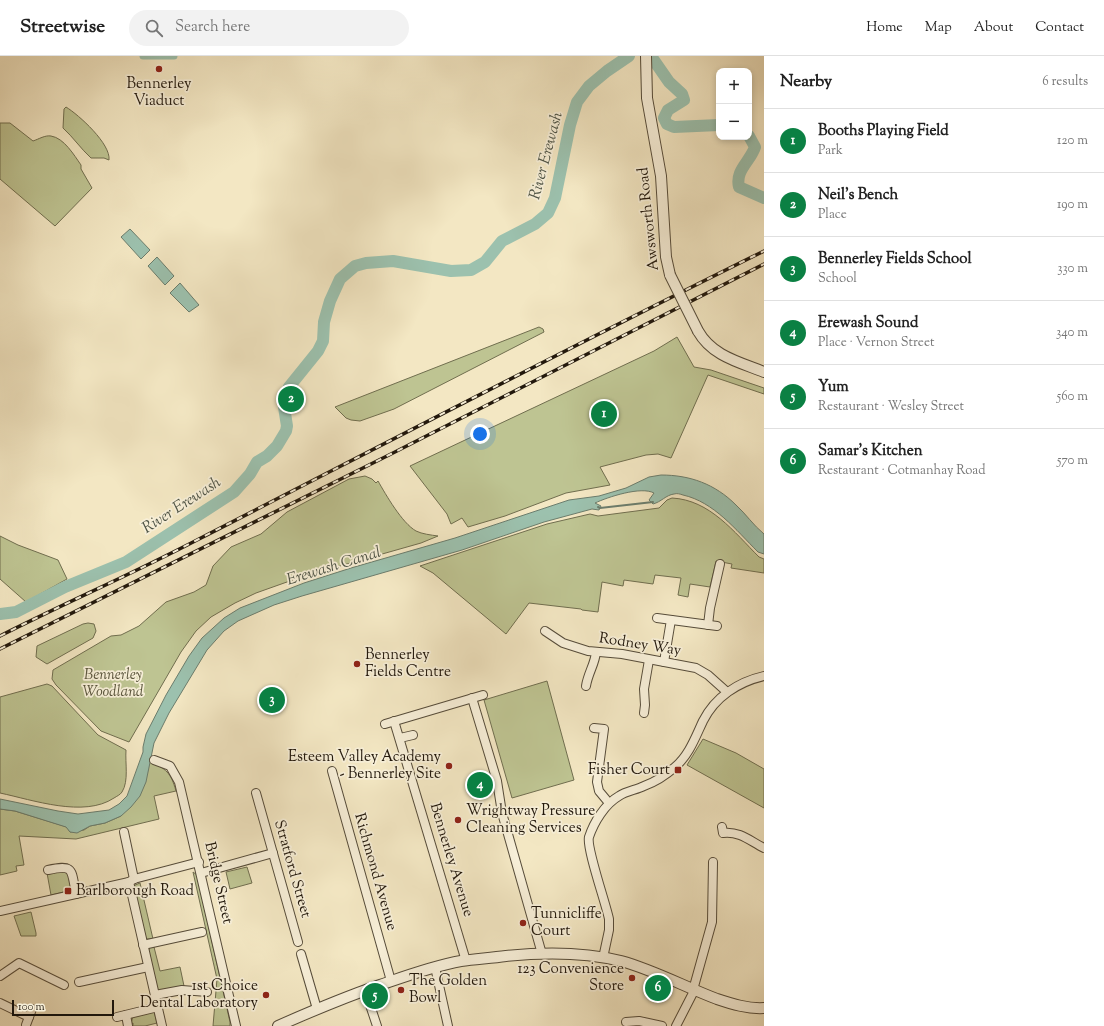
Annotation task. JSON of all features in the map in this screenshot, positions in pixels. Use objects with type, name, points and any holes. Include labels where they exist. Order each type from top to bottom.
[{"type":"street","name":"Awsworth Road","points":[[646,56],[647,98],[661,176],[666,257],[670,275],[702,338],[719,354],[764,372]]},
{"type":"street","points":[[708,625],[710,608],[720,564]]},
{"type":"street","points":[[657,618],[717,626]]},
{"type":"street","points":[[664,662],[671,620]]},
{"type":"street","name":"Rodney Way","points":[[545,631],[570,646],[596,652],[622,654],[692,667],[708,675],[727,692]]},
{"type":"street","points":[[586,686],[589,674],[595,662],[596,652]]},
{"type":"street","points":[[644,713],[644,690],[649,660]]},
{"type":"street","points":[[603,958],[609,919],[588,840],[596,823],[609,803],[622,794],[652,783],[664,776],[679,763],[687,754],[706,716],[720,698],[727,692],[751,680],[764,676]]},
{"type":"street","points":[[386,724],[483,695]]},
{"type":"street","points":[[472,698],[497,781],[502,813],[542,954]]},
{"type":"street","name":"Bennerley Avenue","points":[[394,721],[466,960]]},
{"type":"street","points":[[594,728],[604,729],[597,782],[599,791],[609,803]]},
{"type":"street","points":[[400,738],[413,735]]},
{"type":"street","name":"Bridge Street","points":[[154,760],[170,766],[176,775],[181,789],[236,1026]]},
{"type":"street","name":"Richmond Avenue","points":[[332,771],[391,981]]},
{"type":"street","name":"Stratford Street","points":[[256,793],[262,802],[273,853],[298,942]]},
{"type":"street","points":[[722,827],[723,833],[740,834],[764,848]]},
{"type":"street","points":[[124,832],[143,945],[162,1026]]},
{"type":"street","points":[[201,873],[273,853]]},
{"type":"street","points":[[0,911],[76,894],[199,862]]},
{"type":"street","points":[[676,1026],[693,990],[712,922],[715,872],[713,862]]},
{"type":"street","points":[[48,870],[62,867],[68,868],[71,872],[76,894]]},
{"type":"street","points":[[143,945],[202,932]]},
{"type":"street","points":[[301,954],[317,1009]]},
{"type":"street","points":[[278,1026],[365,990],[435,967],[466,960],[542,954],[579,955],[620,961],[693,990],[740,1006],[764,1008]]},
{"type":"street","points":[[4,976],[19,963],[64,985]]},
{"type":"street","points":[[84,979],[148,967]]},
{"type":"street","points":[[435,967],[448,1026]]},
{"type":"street","points":[[155,995],[182,990],[207,992]]},
{"type":"street","points":[[365,990],[377,1026]]},
{"type":"street","points":[[0,1003],[29,1017]]},
{"type":"street","points":[[117,1017],[158,1007]]},
{"type":"street","points":[[26,1025],[32,1009]]},
{"type":"street","points":[[126,1015],[128,1026]]},
{"type":"street","points":[[626,1022],[639,1021],[662,1026]]},
{"type":"green space","points":[[66,107],[86,123],[100,138],[108,153],[109,160],[104,158],[91,158],[63,128],[64,109]]},
{"type":"green space","points":[[0,123],[10,123],[33,141],[46,136],[56,137],[64,143],[81,165],[81,169],[92,188],[55,226],[0,179]]},
{"type":"green space","points":[[539,327],[543,329],[544,332],[394,409],[360,421],[346,418],[335,407]]},
{"type":"green space","points":[[677,337],[694,367],[711,370],[764,388],[764,394],[708,375],[671,458],[658,454],[646,455],[600,467],[610,485],[566,493],[505,516],[468,527],[462,518],[451,524],[447,514],[410,466],[654,351]]},
{"type":"green space","name":"Bennerley Woodland","points":[[365,476],[372,479],[376,483],[378,481],[385,494],[405,522],[411,527],[421,533],[438,536],[421,543],[301,577],[256,593],[211,617],[196,631],[181,652],[129,742],[101,731],[56,685],[52,679],[53,670],[111,636],[121,635],[139,626],[166,602],[194,592],[206,585],[213,566],[231,547],[261,534],[287,512],[349,479]]},
{"type":"green space","points":[[672,498],[686,500],[698,505],[710,511],[720,519],[731,528],[759,557],[764,559],[764,573],[731,568],[732,564],[716,561],[710,587],[690,584],[688,597],[678,595],[681,578],[655,575],[653,584],[624,580],[623,586],[602,582],[598,612],[529,603],[506,634],[433,573],[420,566],[547,524],[590,514],[598,516],[659,508],[667,500]]},
{"type":"green space","points":[[0,536],[18,545],[58,560],[67,579],[26,602],[0,579]]},
{"type":"green space","points":[[88,623],[94,624],[96,631],[93,638],[47,664],[36,657],[37,646]]},
{"type":"green space","points":[[547,681],[574,780],[512,798],[484,700]]},
{"type":"green space","points":[[47,684],[52,686],[98,735],[126,750],[124,788],[122,792],[114,798],[102,804],[88,807],[73,807],[58,806],[0,793],[0,697]]},
{"type":"green space","points":[[703,739],[736,753],[764,769],[764,808],[687,765]]},
{"type":"green space","points":[[149,762],[164,769],[170,775],[176,791],[154,796],[159,819],[76,839],[19,836],[24,865],[16,866],[17,871],[0,875],[0,809],[15,811],[67,827],[70,832],[84,830],[90,826],[105,823],[121,816],[148,768]]},
{"type":"green space","points":[[247,867],[252,883],[230,889],[226,872]]},
{"type":"green space","points":[[63,870],[68,873],[72,890],[51,895],[47,873]]},
{"type":"green space","points":[[193,872],[197,875],[230,1026],[213,1026],[217,979]]},
{"type":"green space","points":[[140,883],[153,939],[146,939],[134,888],[135,885]]},
{"type":"green space","points":[[31,912],[36,936],[21,936],[14,916]]},
{"type":"green space","points":[[150,947],[154,947],[160,971],[180,967],[184,986],[158,992],[148,952]]},
{"type":"green space","points":[[154,1011],[157,1023],[145,1026],[133,1026],[133,1023],[131,1024],[133,1016]]},
{"type":"shaded area","points":[[130,229],[150,250],[141,259],[121,237]]},
{"type":"shaded area","points":[[157,257],[174,276],[165,285],[148,266]]},
{"type":"shaded area","points":[[180,283],[199,305],[189,312],[170,293]]},
{"type":"shaded area","points":[[672,475],[692,479],[720,491],[740,508],[764,534],[764,554],[758,552],[733,526],[715,510],[705,504],[680,494],[675,494],[653,504],[649,500],[654,493],[641,491],[616,495],[595,503],[601,506],[599,510],[592,509],[544,522],[462,550],[274,605],[238,621],[224,631],[207,650],[169,713],[154,743],[146,782],[140,796],[121,816],[105,823],[90,826],[77,833],[70,832],[66,827],[15,811],[0,809],[0,799],[78,814],[109,810],[119,804],[127,796],[143,752],[146,734],[166,695],[189,656],[202,638],[224,618],[240,608],[304,583],[351,568],[455,538],[569,500],[599,496],[626,488],[649,477]]},
{"type":"waterway","points":[[143,56],[174,56]]},
{"type":"waterway","name":"River Erewash","points":[[0,614],[16,612],[65,587],[126,562],[234,492],[250,474],[257,462],[267,456],[277,446],[286,431],[287,426],[284,407],[289,387],[318,351],[323,341],[324,322],[330,301],[340,279],[355,266],[366,263],[393,261],[451,271],[471,270],[485,262],[502,241],[535,224],[548,213],[555,198],[570,125],[577,102],[589,86],[629,56]]},
{"type":"waterway","name":"River Erewash","points":[[651,56],[669,82],[682,94],[684,100],[668,110],[664,118],[667,124],[674,127],[716,125]]},
{"type":"waterway","name":"River Erewash","points":[[751,140],[755,147],[741,171],[738,181],[739,187],[764,198]]},
{"type":"waterway","points":[[598,507],[653,502]]},
{"type":"railway","points":[[0,636],[173,553],[551,358],[764,251]]},
{"type":"railway","points":[[0,649],[391,454],[764,264]]},
{"type":"place","name":"Bennerley Viaduct","points":[[159,69]]},
{"type":"place","name":"Neil's Bench","points":[[291,399]]},
{"type":"place","name":"Booths Playing Field","points":[[604,414]]},
{"type":"place","name":"Bennerley Fields Centre","points":[[357,664]]},
{"type":"place","name":"Bennerley Fields School","points":[[272,700]]},
{"type":"place","name":"Esteem Valley Academy - Bennerley Site","points":[[449,766]]},
{"type":"place","name":"Fisher Court","points":[[678,770]]},
{"type":"place","name":"Erewash Sound","points":[[480,785]]},
{"type":"place","name":"Wrightway Pressure Cleaning Services","points":[[458,820]]},
{"type":"place","name":"Barlborough Road","points":[[68,891]]},
{"type":"place","name":"Tunnicliffe Court","points":[[523,923]]},
{"type":"place","name":"123 Convenience Store","points":[[632,978]]},
{"type":"place","name":"Samar's Kitchen","points":[[658,988]]},
{"type":"place","name":"The Golden Bowl","points":[[401,990]]},
{"type":"place","name":"1st Choice Dental Laboratory","points":[[266,995]]},
{"type":"place","name":"Yum","points":[[375,996]]},
{"type":"water label","name":"Erewash Canal","points":[[334,567]]}]
